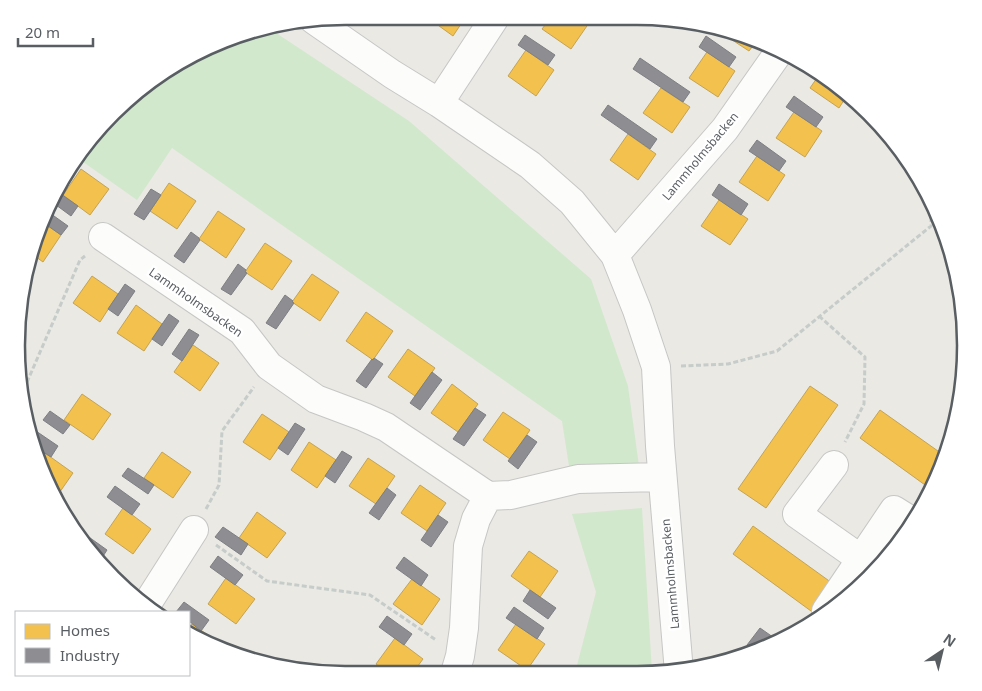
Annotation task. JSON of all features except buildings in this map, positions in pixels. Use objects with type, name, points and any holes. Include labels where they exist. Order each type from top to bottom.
[{"type":"street","points":[[439,103],[490,25]]},
{"type":"street","name":"Lammholmsbacken","points":[[323,26],[530,165],[572,202],[615,256],[637,310],[656,366],[662,476],[678,663]]},
{"type":"street","name":"Lammholmsbacken","points":[[615,256],[725,129],[776,57]]},
{"type":"street","name":"Lammholmsbacken","points":[[103,237],[242,331],[269,366],[316,399],[386,427],[488,496]]},
{"type":"street","points":[[834,465],[798,514],[861,559]]},
{"type":"street","points":[[457,665],[464,628],[468,546],[476,519],[488,496],[511,495],[578,479],[662,476]]},
{"type":"street","points":[[835,597],[894,510],[907,518]]},
{"type":"street","points":[[150,600],[194,530]]},
{"type":"path","points":[[656,366],[728,364],[777,351],[932,226],[932,220]]},
{"type":"path","points":[[27,381],[80,260],[103,237]]},
{"type":"path","points":[[820,316],[865,357],[864,404],[834,465]]},
{"type":"path","points":[[269,366],[222,431],[220,485],[194,530],[268,581],[370,595],[457,665]]},
{"type":"green space","points":[[276,33],[409,121],[591,279],[628,386],[639,466],[569,466],[562,421],[172,148],[137,200],[83,162],[91,150],[119,119],[150,91],[167,79],[223,49]]},
{"type":"green space","points":[[642,508],[652,665],[577,666],[596,592],[572,514]]}]
